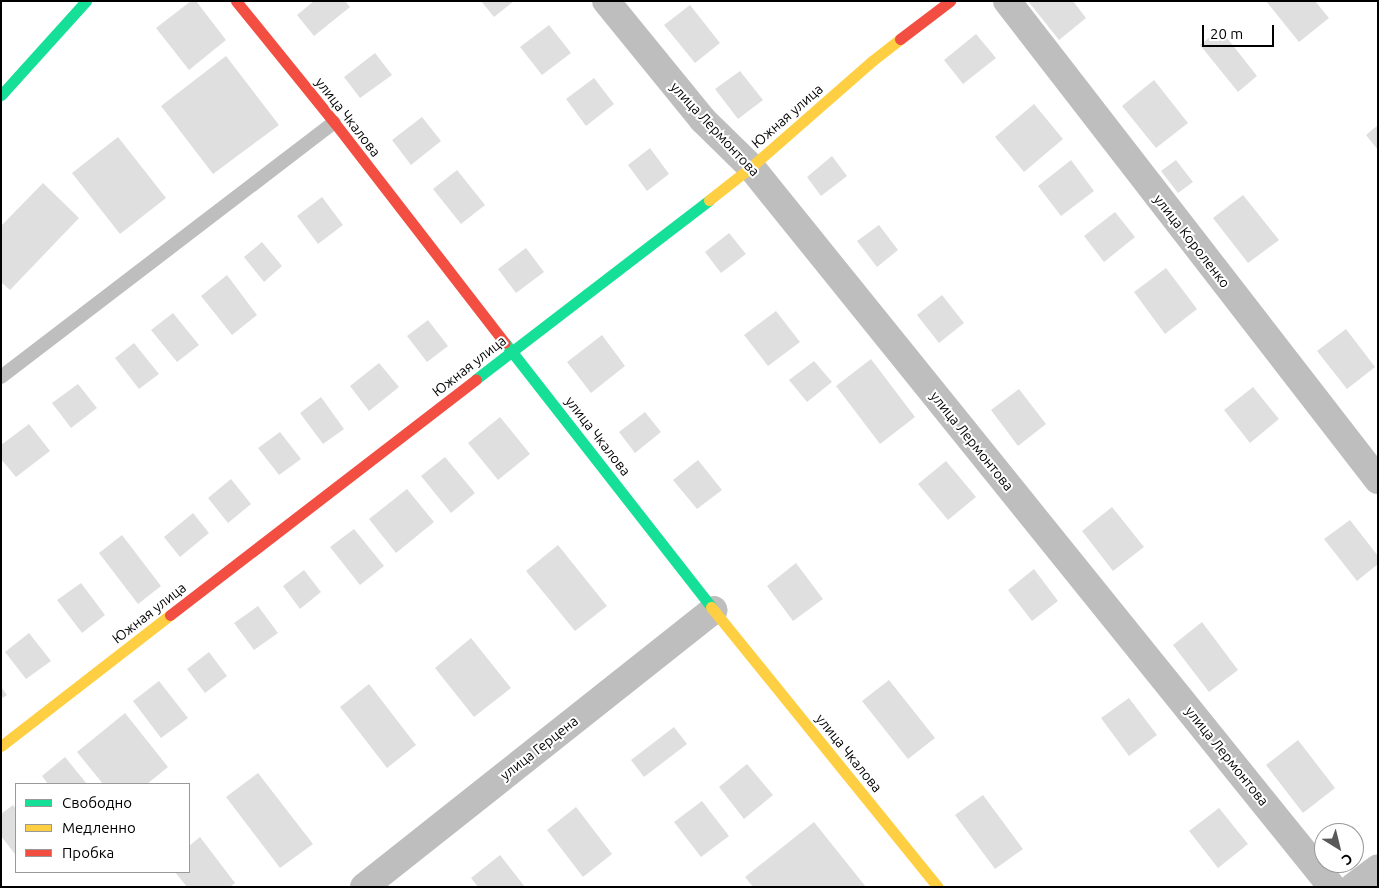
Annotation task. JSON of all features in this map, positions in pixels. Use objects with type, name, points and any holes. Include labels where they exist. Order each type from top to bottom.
[{"type":"main road","points":[[1,95],[86,1]]},
{"type":"main road","name":"улица Чкалова","points":[[236,1],[334,122],[713,610],[938,887]]},
{"type":"main road","name":"Южная улица","points":[[1,746],[751,167],[872,61],[950,1]]},
{"type":"street","name":"улица Лермонтова","points":[[606,1],[703,120],[751,167],[1332,887]]},
{"type":"street","name":"улица Короленко","points":[[1007,1],[1378,480]]},
{"type":"street","name":"улица Герцена","points":[[364,887],[713,610]]},
{"type":"street","points":[[1353,887],[1378,868]]},
{"type":"lane","points":[[1,377],[334,122]]},
{"type":"building","points":[[191,1],[196,1],[226,40],[189,70],[156,28]]},
{"type":"building","points":[[314,1],[345,1],[350,7],[314,36],[297,15]]},
{"type":"building","points":[[481,1],[514,1],[494,17]]},
{"type":"building","points":[[1028,1],[1073,1],[1086,18],[1059,40]]},
{"type":"building","points":[[1266,1],[1315,1],[1329,18],[1299,42]]},
{"type":"building","points":[[690,5],[720,43],[695,63],[664,25]]},
{"type":"building","points":[[549,25],[571,53],[542,75],[520,47]]},
{"type":"building","points":[[1220,29],[1257,76],[1238,92],[1200,45]]},
{"type":"building","points":[[976,34],[996,58],[963,84],[944,60]]},
{"type":"building","points":[[375,53],[392,75],[360,98],[344,77]]},
{"type":"building","points":[[226,56],[279,125],[213,174],[161,106]]},
{"type":"building","points":[[740,71],[763,100],[738,119],[715,89]]},
{"type":"building","points":[[594,78],[614,104],[586,126],[566,99]]},
{"type":"building","points":[[1154,80],[1188,123],[1156,148],[1122,106]]},
{"type":"building","points":[[1034,104],[1063,139],[1024,172],[995,137]]},
{"type":"building","points":[[422,117],[441,141],[411,165],[392,140]]},
{"type":"building","points":[[1378,125],[1378,150],[1366,135]]},
{"type":"building","points":[[118,137],[166,198],[120,234],[72,173]]},
{"type":"building","points":[[650,148],[669,174],[647,191],[628,165]]},
{"type":"building","points":[[832,156],[847,176],[821,196],[807,177]]},
{"type":"building","points":[[1071,160],[1094,191],[1061,216],[1038,186]]},
{"type":"building","points":[[1176,160],[1193,182],[1178,193],[1161,171]]},
{"type":"building","points":[[457,170],[485,205],[461,224],[433,189]]},
{"type":"building","points":[[43,183],[79,218],[10,290],[1,282],[1,226]]},
{"type":"building","points":[[1243,195],[1279,240],[1248,263],[1213,218]]},
{"type":"building","points":[[322,197],[343,225],[318,244],[297,216]]},
{"type":"building","points":[[1115,212],[1135,237],[1104,262],[1084,236]]},
{"type":"building","points":[[879,225],[898,250],[877,267],[857,241]]},
{"type":"building","points":[[729,233],[746,254],[721,273],[705,252]]},
{"type":"building","points":[[262,242],[282,266],[264,282],[244,257]]},
{"type":"building","points":[[526,248],[544,272],[516,293],[498,269]]},
{"type":"building","points":[[1166,268],[1197,309],[1165,334],[1134,292]]},
{"type":"building","points":[[227,275],[257,315],[232,335],[201,296]]},
{"type":"building","points":[[942,295],[964,323],[939,343],[917,315]]},
{"type":"building","points":[[776,311],[800,342],[768,366],[744,335]]},
{"type":"building","points":[[173,313],[199,345],[177,362],[151,330]]},
{"type":"building","points":[[428,320],[448,346],[427,362],[407,336]]},
{"type":"building","points":[[1346,329],[1375,367],[1347,389],[1317,351]]},
{"type":"building","points":[[602,335],[625,366],[591,393],[567,362]]},
{"type":"building","points":[[134,343],[159,374],[139,389],[115,358]]},
{"type":"building","points":[[871,359],[915,417],[880,444],[836,386]]},
{"type":"building","points":[[814,361],[832,382],[807,402],[789,380]]},
{"type":"building","points":[[379,363],[399,387],[369,411],[350,386]]},
{"type":"building","points":[[78,384],[97,408],[71,428],[52,403]]},
{"type":"building","points":[[1253,387],[1279,419],[1250,443],[1224,410]]},
{"type":"building","points":[[1019,389],[1046,424],[1018,446],[991,410]]},
{"type":"building","points":[[321,397],[344,429],[323,444],[300,413]]},
{"type":"building","points":[[645,412],[661,432],[635,453],[619,432]]},
{"type":"building","points":[[500,417],[530,454],[498,480],[468,443]]},
{"type":"building","points":[[29,424],[50,451],[16,477],[1,459],[1,445]]},
{"type":"building","points":[[280,432],[301,459],[279,475],[258,448]]},
{"type":"building","points":[[445,457],[475,493],[451,513],[421,476]]},
{"type":"building","points":[[698,460],[722,490],[697,509],[673,480]]},
{"type":"building","points":[[946,461],[976,497],[948,520],[918,484]]},
{"type":"building","points":[[231,479],[251,504],[228,523],[208,498]]},
{"type":"building","points":[[407,489],[434,522],[396,553],[369,519]]},
{"type":"building","points":[[1112,507],[1144,547],[1113,571],[1082,531]]},
{"type":"building","points":[[193,513],[209,533],[180,557],[164,537]]},
{"type":"building","points":[[1350,520],[1378,556],[1378,564],[1357,581],[1324,539]]},
{"type":"building","points":[[354,529],[384,566],[360,585],[330,547]]},
{"type":"building","points":[[122,535],[161,586],[138,604],[99,553]]},
{"type":"building","points":[[558,545],[607,606],[575,631],[526,571]]},
{"type":"building","points":[[796,563],[823,599],[793,621],[767,586]]},
{"type":"building","points":[[1034,569],[1058,601],[1032,621],[1008,590]]},
{"type":"building","points":[[304,570],[321,592],[300,609],[283,586]]},
{"type":"building","points":[[81,583],[105,615],[82,633],[57,600]]},
{"type":"building","points":[[258,606],[278,633],[254,650],[234,623]]},
{"type":"building","points":[[1202,622],[1238,670],[1209,692],[1173,645]]},
{"type":"building","points":[[29,633],[51,661],[26,679],[5,652]]},
{"type":"building","points":[[471,638],[511,688],[474,717],[435,668]]},
{"type":"building","points":[[209,652],[227,676],[205,693],[187,669]]},
{"type":"building","points":[[889,680],[935,738],[908,759],[862,701]]},
{"type":"building","points":[[159,681],[188,718],[161,738],[133,701]]},
{"type":"building","points":[[369,684],[416,745],[387,768],[340,707]]},
{"type":"building","points":[[1,687],[7,695],[1,699]]},
{"type":"building","points":[[1129,698],[1157,735],[1129,756],[1101,718]]},
{"type":"building","points":[[125,713],[168,767],[148,783],[102,783],[77,752]]},
{"type":"building","points":[[674,727],[687,744],[644,777],[631,760]]},
{"type":"building","points":[[1298,740],[1335,788],[1303,813],[1266,765]]},
{"type":"building","points":[[65,757],[86,783],[47,783],[42,776]]},
{"type":"building","points":[[747,764],[773,795],[744,819],[719,787]]},
{"type":"building","points":[[258,773],[313,844],[280,868],[226,797]]},
{"type":"building","points":[[983,795],[1023,849],[995,869],[955,815]]},
{"type":"building","points":[[702,801],[729,836],[701,857],[674,822]]},
{"type":"building","points":[[13,805],[15,808],[15,854],[1,836],[1,814]]},
{"type":"building","points":[[576,807],[612,854],[583,877],[547,830]]},
{"type":"building","points":[[1219,808],[1248,844],[1218,868],[1189,831]]},
{"type":"building","points":[[814,822],[866,887],[753,887],[745,877]]},
{"type":"building","points":[[200,837],[235,883],[230,887],[187,887],[176,873],[190,873],[190,845]]},
{"type":"building","points":[[500,855],[525,887],[478,887],[471,878]]},
{"type":"traffic: fast","points":[[1,95],[86,1]]},
{"type":"traffic: fast","points":[[476,379],[709,200]]},
{"type":"traffic: fast","points":[[505,343],[711,607]]},
{"type":"traffic: slow","points":[[709,200],[751,167],[872,61],[900,39]]},
{"type":"traffic: slow","points":[[711,607],[938,887]]},
{"type":"traffic: slow","points":[[1,746],[170,615]]},
{"type":"traffic: jam","points":[[236,1],[334,122],[505,343]]},
{"type":"traffic: jam","points":[[900,39],[950,1]]},
{"type":"traffic: jam","points":[[170,615],[476,379]]}]
